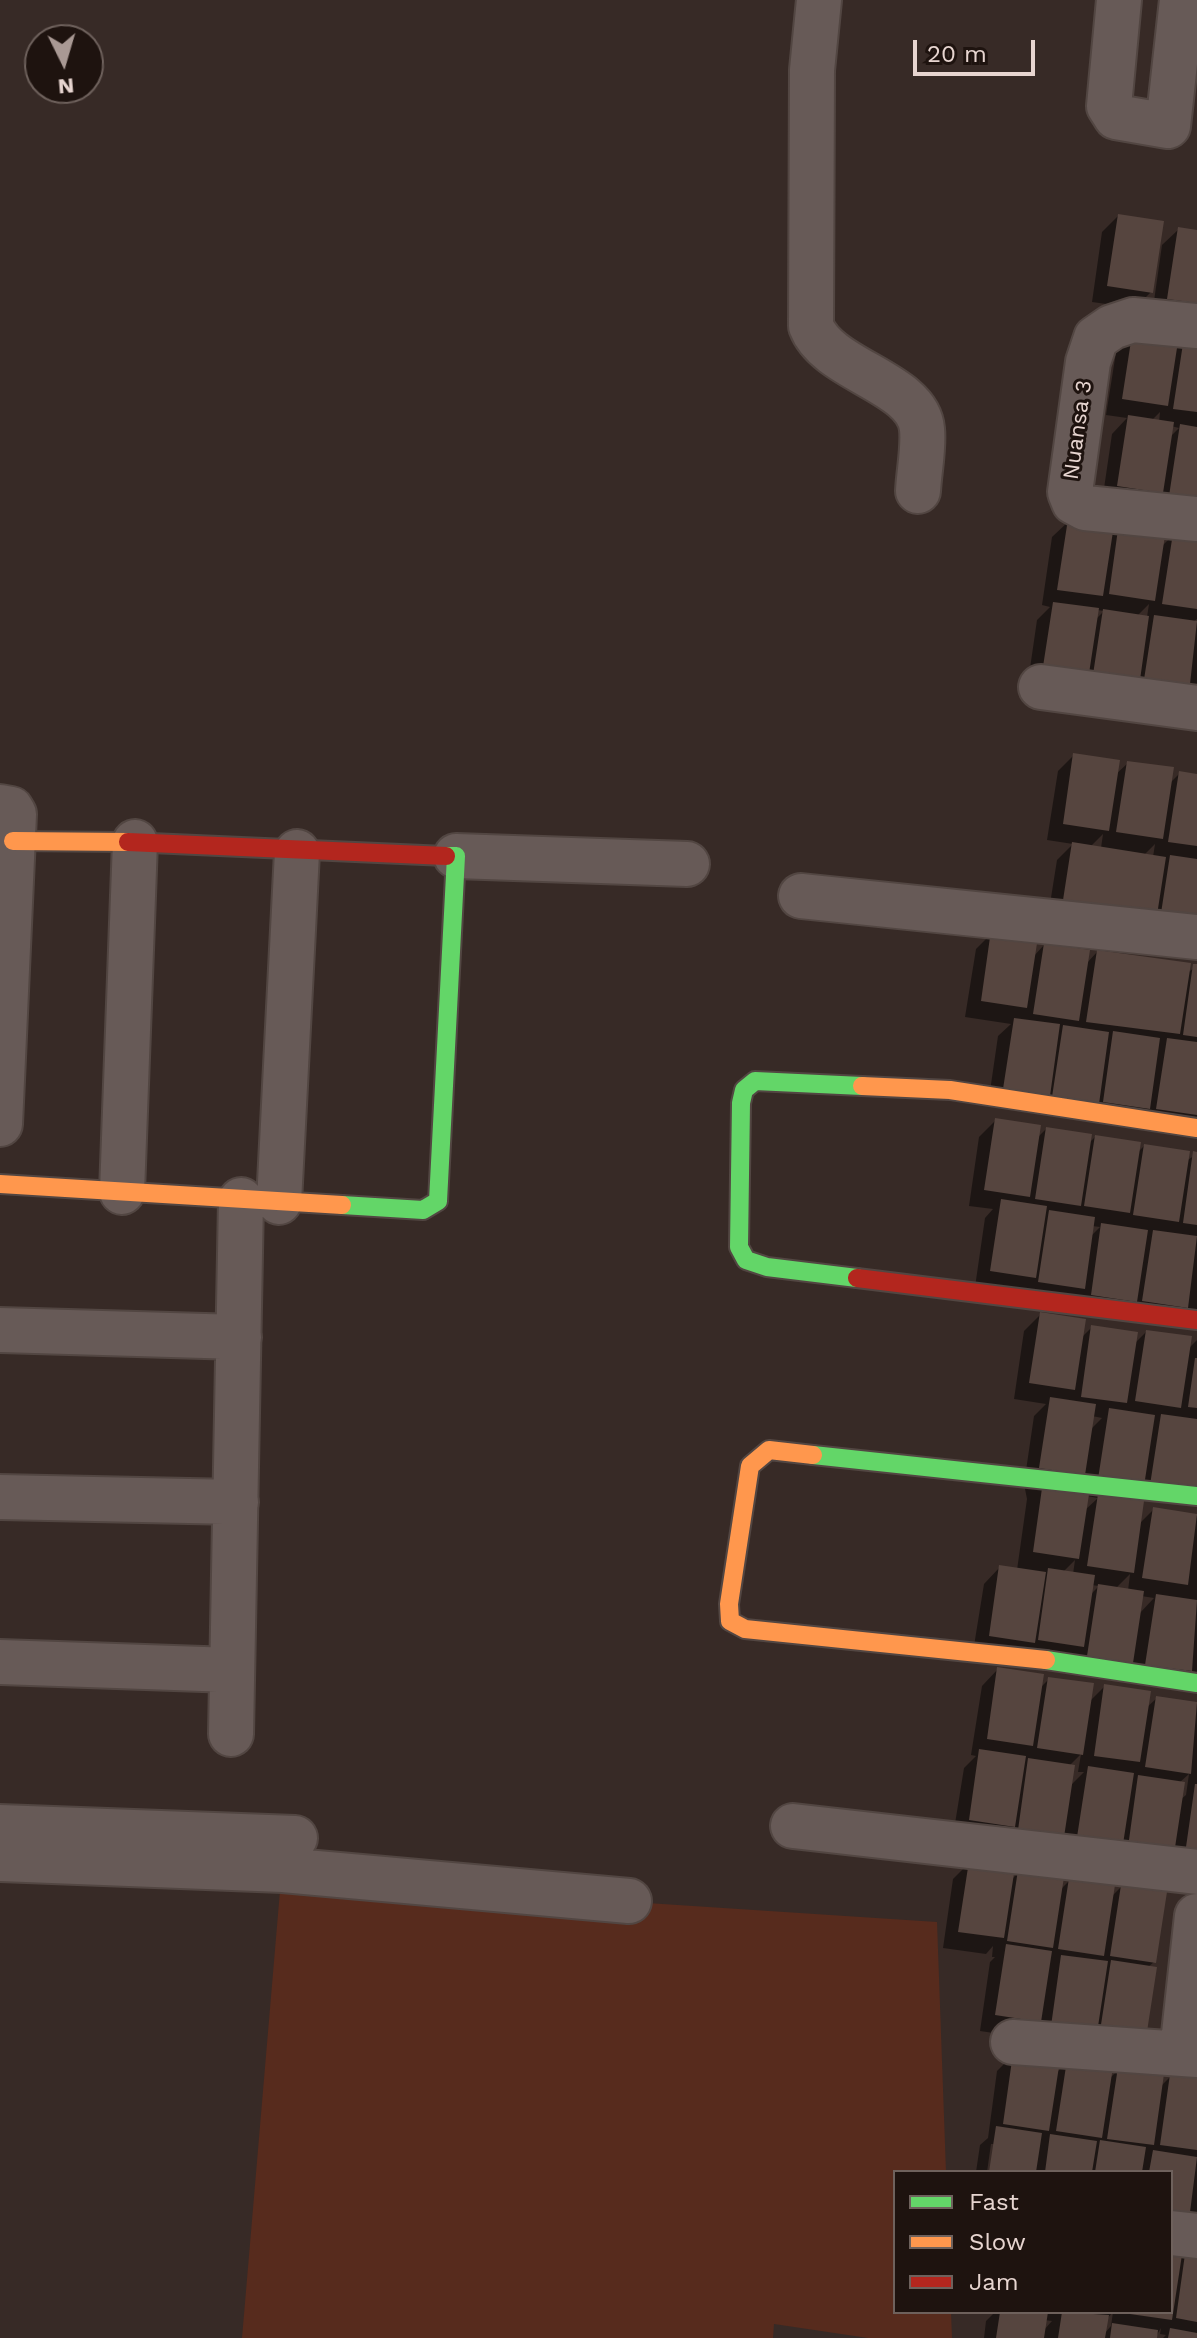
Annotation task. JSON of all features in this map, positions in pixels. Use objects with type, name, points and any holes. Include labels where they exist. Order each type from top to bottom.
[{"type":"street","points":[[819,0],[812,70],[811,326],[822,346],[910,402],[922,426],[918,491]]},
{"type":"street","points":[[1119,0],[1109,106],[1111,113],[1116,117],[1182,129],[1182,0]]},
{"type":"street","name":"Nuansa 3","points":[[1197,326],[1133,320],[1112,327],[1096,338],[1088,362],[1070,492],[1074,502],[1085,508],[1197,519]]},
{"type":"street","points":[[1041,687],[1197,708]]},
{"type":"street","points":[[0,1124],[7,824],[135,842],[297,852],[687,864]]},
{"type":"street","points":[[122,1192],[135,842]]},
{"type":"street","points":[[231,1734],[239,1337],[260,1201],[297,852]]},
{"type":"street","points":[[0,1184],[423,1210],[433,1207],[438,1201],[456,856]]},
{"type":"street","points":[[801,896],[1197,937]]},
{"type":"street","points":[[1197,1128],[950,1090],[755,1081],[744,1090],[741,1103],[739,1247],[746,1260],[767,1267],[1197,1320]]},
{"type":"street","points":[[0,1330],[239,1337]]},
{"type":"street","points":[[1197,1496],[769,1450],[750,1466],[729,1604],[730,1621],[745,1629],[1019,1656],[1197,1683]]},
{"type":"street","points":[[0,1497],[236,1502]]},
{"type":"street","points":[[0,1662],[232,1670]]},
{"type":"street","points":[[793,1826],[1197,1872]]},
{"type":"street","points":[[0,1827],[295,1838]]},
{"type":"street","points":[[0,1859],[283,1870],[629,1901]]},
{"type":"street","points":[[1013,2042],[1189,2054],[1197,1916]]},
{"type":"street","points":[[1173,2233],[1197,2236]]},
{"type":"shaded area","points":[[281,1879],[937,1922],[946,2170],[893,2170],[893,2314],[951,2314],[952,2338],[868,2338],[774,2324],[773,2338],[242,2338]]},
{"type":"building","points":[[1118,214],[1164,221],[1153,293],[1107,286]]},
{"type":"building","points":[[1178,227],[1197,230],[1197,303],[1167,299]]},
{"type":"building","points":[[1133,328],[1179,335],[1168,406],[1122,399]]},
{"type":"building","points":[[1184,337],[1197,339],[1197,412],[1173,409]]},
{"type":"building","points":[[1128,415],[1174,422],[1163,493],[1117,486]]},
{"type":"building","points":[[1180,424],[1197,427],[1197,500],[1169,496]]},
{"type":"building","points":[[1068,519],[1114,525],[1103,596],[1057,590]]},
{"type":"building","points":[[1119,522],[1166,529],[1155,601],[1109,594]]},
{"type":"building","points":[[1173,533],[1197,536],[1197,609],[1162,604]]},
{"type":"building","points":[[1053,602],[1099,608],[1088,680],[1042,673]]},
{"type":"building","points":[[1103,609],[1149,616],[1139,687],[1092,681]]},
{"type":"building","points":[[1154,615],[1197,621],[1189,693],[1143,686]]},
{"type":"building","points":[[1073,753],[1120,760],[1109,831],[1063,824]]},
{"type":"building","points":[[1127,761],[1174,767],[1163,839],[1116,832]]},
{"type":"building","points":[[1179,771],[1197,774],[1197,846],[1168,842]]},
{"type":"building","points":[[1072,842],[1166,857],[1155,928],[1061,913]]},
{"type":"building","points":[[1170,855],[1197,859],[1197,932],[1159,926]]},
{"type":"building","points":[[991,930],[1038,937],[1027,1008],[981,1001]]},
{"type":"building","points":[[1044,943],[1090,950],[1079,1021],[1033,1014]]},
{"type":"building","points":[[1097,950],[1191,963],[1180,1034],[1086,1022]]},
{"type":"building","points":[[1193,964],[1197,964],[1197,1037],[1183,1035]]},
{"type":"building","points":[[1014,1018],[1060,1024],[1050,1096],[1003,1089]]},
{"type":"building","points":[[1063,1025],[1109,1032],[1099,1104],[1052,1097]]},
{"type":"building","points":[[1113,1031],[1160,1038],[1150,1109],[1103,1102]]},
{"type":"building","points":[[1167,1038],[1197,1042],[1197,1115],[1156,1109]]},
{"type":"building","points":[[995,1118],[1041,1125],[1030,1197],[984,1190]]},
{"type":"building","points":[[1046,1127],[1092,1134],[1081,1206],[1035,1199]]},
{"type":"building","points":[[1095,1135],[1141,1142],[1130,1213],[1084,1206]]},
{"type":"building","points":[[1144,1144],[1190,1151],[1179,1222],[1133,1215]]},
{"type":"building","points":[[1193,1151],[1197,1152],[1197,1225],[1183,1223]]},
{"type":"building","points":[[1001,1199],[1047,1206],[1036,1278],[990,1271]]},
{"type":"building","points":[[1049,1210],[1095,1217],[1085,1289],[1038,1282]]},
{"type":"building","points":[[1101,1223],[1148,1230],[1137,1302],[1091,1295]]},
{"type":"building","points":[[1153,1230],[1197,1236],[1188,1308],[1142,1301]]},
{"type":"building","points":[[1040,1312],[1086,1319],[1075,1390],[1029,1383]]},
{"type":"building","points":[[1091,1325],[1138,1332],[1127,1403],[1081,1397]]},
{"type":"building","points":[[1146,1330],[1192,1336],[1181,1408],[1135,1401]]},
{"type":"building","points":[[1197,1358],[1197,1408],[1188,1407]]},
{"type":"building","points":[[1050,1397],[1096,1404],[1085,1475],[1039,1468]]},
{"type":"building","points":[[1109,1408],[1155,1415],[1144,1486],[1098,1479]]},
{"type":"building","points":[[1161,1414],[1197,1419],[1197,1492],[1150,1485]]},
{"type":"building","points":[[1043,1481],[1090,1488],[1079,1559],[1033,1552]]},
{"type":"building","points":[[1098,1494],[1144,1501],[1134,1573],[1087,1566]]},
{"type":"building","points":[[1153,1507],[1197,1514],[1188,1585],[1142,1578]]},
{"type":"building","points":[[999,1565],[1046,1572],[1035,1643],[989,1636]]},
{"type":"building","points":[[1048,1568],[1095,1575],[1084,1647],[1038,1640]]},
{"type":"building","points":[[1098,1584],[1144,1591],[1133,1663],[1087,1656]]},
{"type":"building","points":[[1156,1594],[1197,1600],[1192,1671],[1145,1665]]},
{"type":"building","points":[[997,1667],[1044,1674],[1033,1746],[987,1739]]},
{"type":"building","points":[[1048,1677],[1094,1683],[1083,1755],[1037,1748]]},
{"type":"building","points":[[1104,1684],[1151,1691],[1140,1762],[1094,1756]]},
{"type":"building","points":[[1156,1696],[1197,1702],[1191,1774],[1145,1767]]},
{"type":"building","points":[[979,1749],[1026,1756],[1015,1827],[969,1820]]},
{"type":"building","points":[[1028,1758],[1075,1765],[1064,1837],[1018,1830]]},
{"type":"building","points":[[1088,1766],[1134,1773],[1123,1844],[1077,1837]]},
{"type":"building","points":[[1138,1775],[1185,1782],[1174,1854],[1128,1847]]},
{"type":"building","points":[[1197,1784],[1197,1856],[1185,1854]]},
{"type":"building","points":[[969,1861],[1015,1867],[1004,1938],[958,1932]]},
{"type":"building","points":[[1018,1870],[1064,1877],[1053,1948],[1007,1941]]},
{"type":"building","points":[[1069,1878],[1115,1885],[1104,1956],[1058,1949]]},
{"type":"building","points":[[1121,1885],[1167,1892],[1156,1963],[1110,1956]]},
{"type":"building","points":[[1006,1944],[1052,1951],[1041,2022],[995,2015]]},
{"type":"building","points":[[1061,1955],[1108,1961],[1097,2033],[1051,2026]]},
{"type":"building","points":[[1111,1960],[1157,1967],[1146,2038],[1100,2031]]},
{"type":"building","points":[[1013,2053],[1060,2060],[1049,2131],[1003,2124]]},
{"type":"building","points":[[1067,2060],[1113,2067],[1102,2138],[1056,2131]]},
{"type":"building","points":[[1118,2067],[1164,2074],[1154,2145],[1107,2139]]},
{"type":"building","points":[[1170,2074],[1197,2078],[1197,2150],[1160,2145]]},
{"type":"building","points":[[996,2126],[1042,2133],[1036,2170],[989,2170]]},
{"type":"building","points":[[1050,2134],[1097,2141],[1092,2170],[1045,2170]]},
{"type":"building","points":[[1100,2140],[1146,2147],[1142,2170],[1095,2170]]},
{"type":"building","points":[[1153,2150],[1197,2157],[1188,2228],[1173,2226],[1173,2170],[1149,2170]]},
{"type":"building","points":[[1173,2247],[1183,2248],[1173,2313]]},
{"type":"building","points":[[1186,2247],[1197,2248],[1197,2322],[1176,2318]]},
{"type":"building","points":[[1000,2314],[1048,2314],[1044,2338],[996,2338]]},
{"type":"building","points":[[1062,2314],[1109,2315],[1105,2338],[1058,2338]]},
{"type":"building","points":[[1130,2314],[1173,2314],[1172,2320]]},
{"type":"building","points":[[1112,2323],[1158,2330],[1157,2338],[1110,2338]]},
{"type":"building","points":[[1170,2328],[1197,2333],[1197,2338],[1168,2338]]},
{"type":"traffic: fast","points":[[342,1205],[423,1210],[438,1201],[456,856],[446,856]]},
{"type":"traffic: fast","points":[[857,1278],[767,1267],[746,1260],[739,1247],[741,1103],[744,1090],[755,1081],[862,1086]]},
{"type":"traffic: fast","points":[[813,1455],[1197,1496]]},
{"type":"traffic: fast","points":[[1046,1660],[1197,1683]]},
{"type":"traffic: slow","points":[[13,841],[128,842]]},
{"type":"traffic: slow","points":[[862,1086],[950,1090],[1197,1128]]},
{"type":"traffic: slow","points":[[0,1184],[342,1205]]},
{"type":"traffic: slow","points":[[813,1455],[769,1450],[750,1466],[729,1604],[730,1621],[745,1629],[1046,1660]]},
{"type":"traffic: jam","points":[[128,842],[446,856]]},
{"type":"traffic: jam","points":[[857,1278],[1197,1320]]}]
